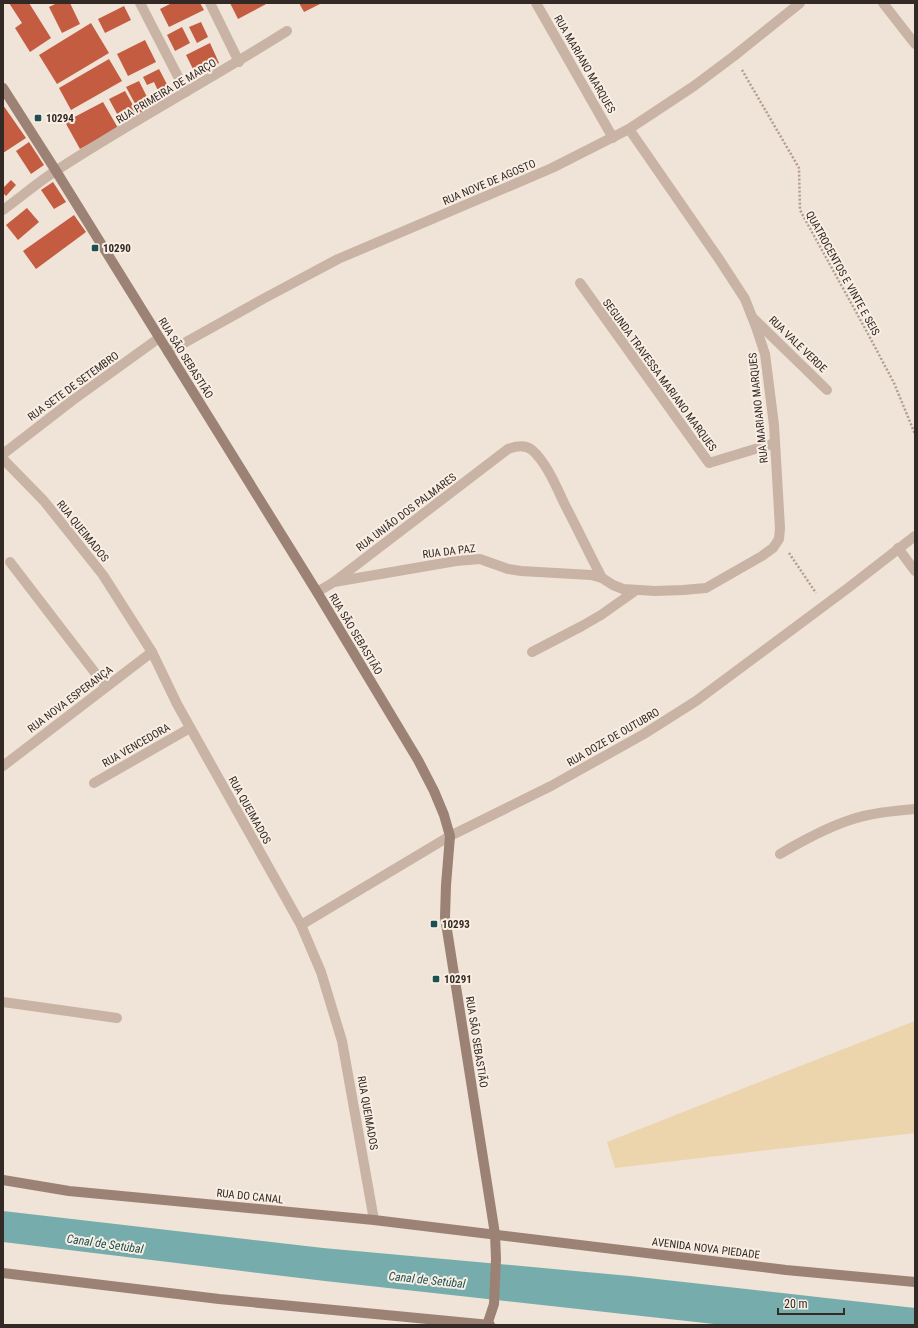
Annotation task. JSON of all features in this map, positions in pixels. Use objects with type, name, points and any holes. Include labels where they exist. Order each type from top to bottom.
[{"type":"street","points":[[140,3],[186,92]]},
{"type":"street","points":[[210,3],[239,62]]},
{"type":"street","name":"RUA MARIANO MARQUES","points":[[536,3],[613,138]]},
{"type":"street","name":"RUA NOVE DE AGOSTO","points":[[168,352],[338,258],[552,168],[613,138],[694,86],[800,3]]},
{"type":"street","points":[[884,3],[915,44]]},
{"type":"street","name":"RUA PRIMEIRA DE MARÇO","points":[[3,210],[56,171],[186,92],[239,62],[288,31]]},
{"type":"street","name":"RUA SÃO SEBASTIÃO","points":[[3,88],[317,592],[418,760],[434,791],[444,815],[450,836],[445,917],[495,1234],[496,1259],[494,1304],[488,1325]]},
{"type":"street","name":"RUA MARIANO MARQUES","points":[[629,129],[719,259],[745,299],[752,316],[765,354],[775,443],[780,528],[779,539]]},
{"type":"street","name":"SEGUNDA TRAVESSA MARIANO MARQUES","points":[[580,283],[709,463],[775,443]]},
{"type":"street","name":"RUA VALE VERDE","points":[[752,316],[827,390]]},
{"type":"street","name":"RUA SETE DE SETEMBRO","points":[[3,454],[73,400],[159,338]]},
{"type":"street","name":"RUA UNIÃO DOS PALMARES","points":[[317,592],[334,582],[508,449],[516,446],[531,449],[550,475],[602,578]]},
{"type":"street","name":"RUA QUEIMADOS","points":[[3,459],[44,501],[103,575],[152,652],[190,728],[301,926],[321,972],[342,1041],[374,1220]]},
{"type":"street","name":"RUA DOZE DE OUTUBRO","points":[[301,926],[450,836],[551,786],[644,734],[696,701],[915,536]]},
{"type":"street","name":"RUA DA PAZ","points":[[334,582],[456,561],[480,559],[508,569],[521,571],[591,575],[602,578],[612,585],[623,589],[635,591],[706,588],[762,556],[773,548],[779,539]]},
{"type":"street","points":[[898,548],[915,571]]},
{"type":"street","points":[[10,562],[106,687]]},
{"type":"street","points":[[532,652],[601,615],[635,591]]},
{"type":"street","name":"RUA NOVA ESPERANÇA","points":[[3,766],[152,652]]},
{"type":"street","name":"RUA VENCEDORA","points":[[94,783],[190,728]]},
{"type":"street","points":[[780,854],[812,835],[848,820],[884,812],[915,809]]},
{"type":"street","points":[[3,1002],[117,1018]]},
{"type":"street","name":"RUA DO CANAL","points":[[3,1180],[69,1190],[374,1220],[495,1234]]},
{"type":"street","name":"AVENIDA NOVA PIEDADE","points":[[495,1234],[786,1270],[915,1282]]},
{"type":"street","points":[[3,1273],[219,1299],[488,1325]]},
{"type":"path","name":"QUATROCENTOS E VINTE E SEIS","points":[[734,56],[754,88],[799,168],[800,210],[887,371],[915,434]]},
{"type":"path","points":[[779,539],[825,605]]},
{"type":"sand","points":[[915,1021],[915,1133],[615,1168],[607,1142]]},
{"type":"water","name":"Canal de Setúbal","points":[[3,1211],[323,1248],[630,1276],[915,1308],[915,1325],[723,1325],[325,1281],[3,1242]]},
{"type":"building","points":[[9,3],[29,3],[51,38],[30,52],[15,28],[22,23]]},
{"type":"building","points":[[57,3],[70,3],[80,24],[62,33],[49,7]]},
{"type":"building","points":[[172,3],[200,3],[204,10],[169,27],[160,9]]},
{"type":"building","points":[[230,3],[268,3],[238,19]]},
{"type":"building","points":[[299,3],[322,3],[304,12]]},
{"type":"building","points":[[124,6],[131,20],[105,33],[98,19]]},
{"type":"building","points":[[201,22],[208,37],[197,43],[189,27]]},
{"type":"building","points":[[91,23],[109,53],[57,84],[39,55]]},
{"type":"building","points":[[182,27],[190,43],[175,51],[167,35]]},
{"type":"building","points":[[145,40],[156,62],[128,76],[117,54]]},
{"type":"building","points":[[210,43],[219,63],[196,75],[186,55]]},
{"type":"building","points":[[109,59],[122,81],[71,110],[59,88]]},
{"type":"building","points":[[159,69],[171,92],[161,97],[154,82],[147,85],[143,77]]},
{"type":"building","points":[[139,81],[152,107],[140,113],[126,87]]},
{"type":"building","points":[[125,91],[138,114],[122,123],[109,99]]},
{"type":"building","points":[[103,102],[118,128],[80,149],[65,122]]},
{"type":"building","points":[[3,105],[26,138],[3,153]]},
{"type":"building","points":[[29,142],[44,165],[31,174],[16,151]]},
{"type":"building","points":[[11,180],[16,185],[6,196],[3,193],[3,188]]},
{"type":"building","points":[[53,182],[66,202],[54,209],[41,190]]},
{"type":"building","points":[[27,208],[39,222],[18,240],[6,225]]},
{"type":"building","points":[[74,215],[86,232],[36,269],[23,251]]},
{"type":"place","name":"10294","points":[[38,118]]},
{"type":"place","name":"10290","points":[[95,248]]},
{"type":"place","name":"10293","points":[[434,924]]},
{"type":"place","name":"10291","points":[[436,979]]}]
